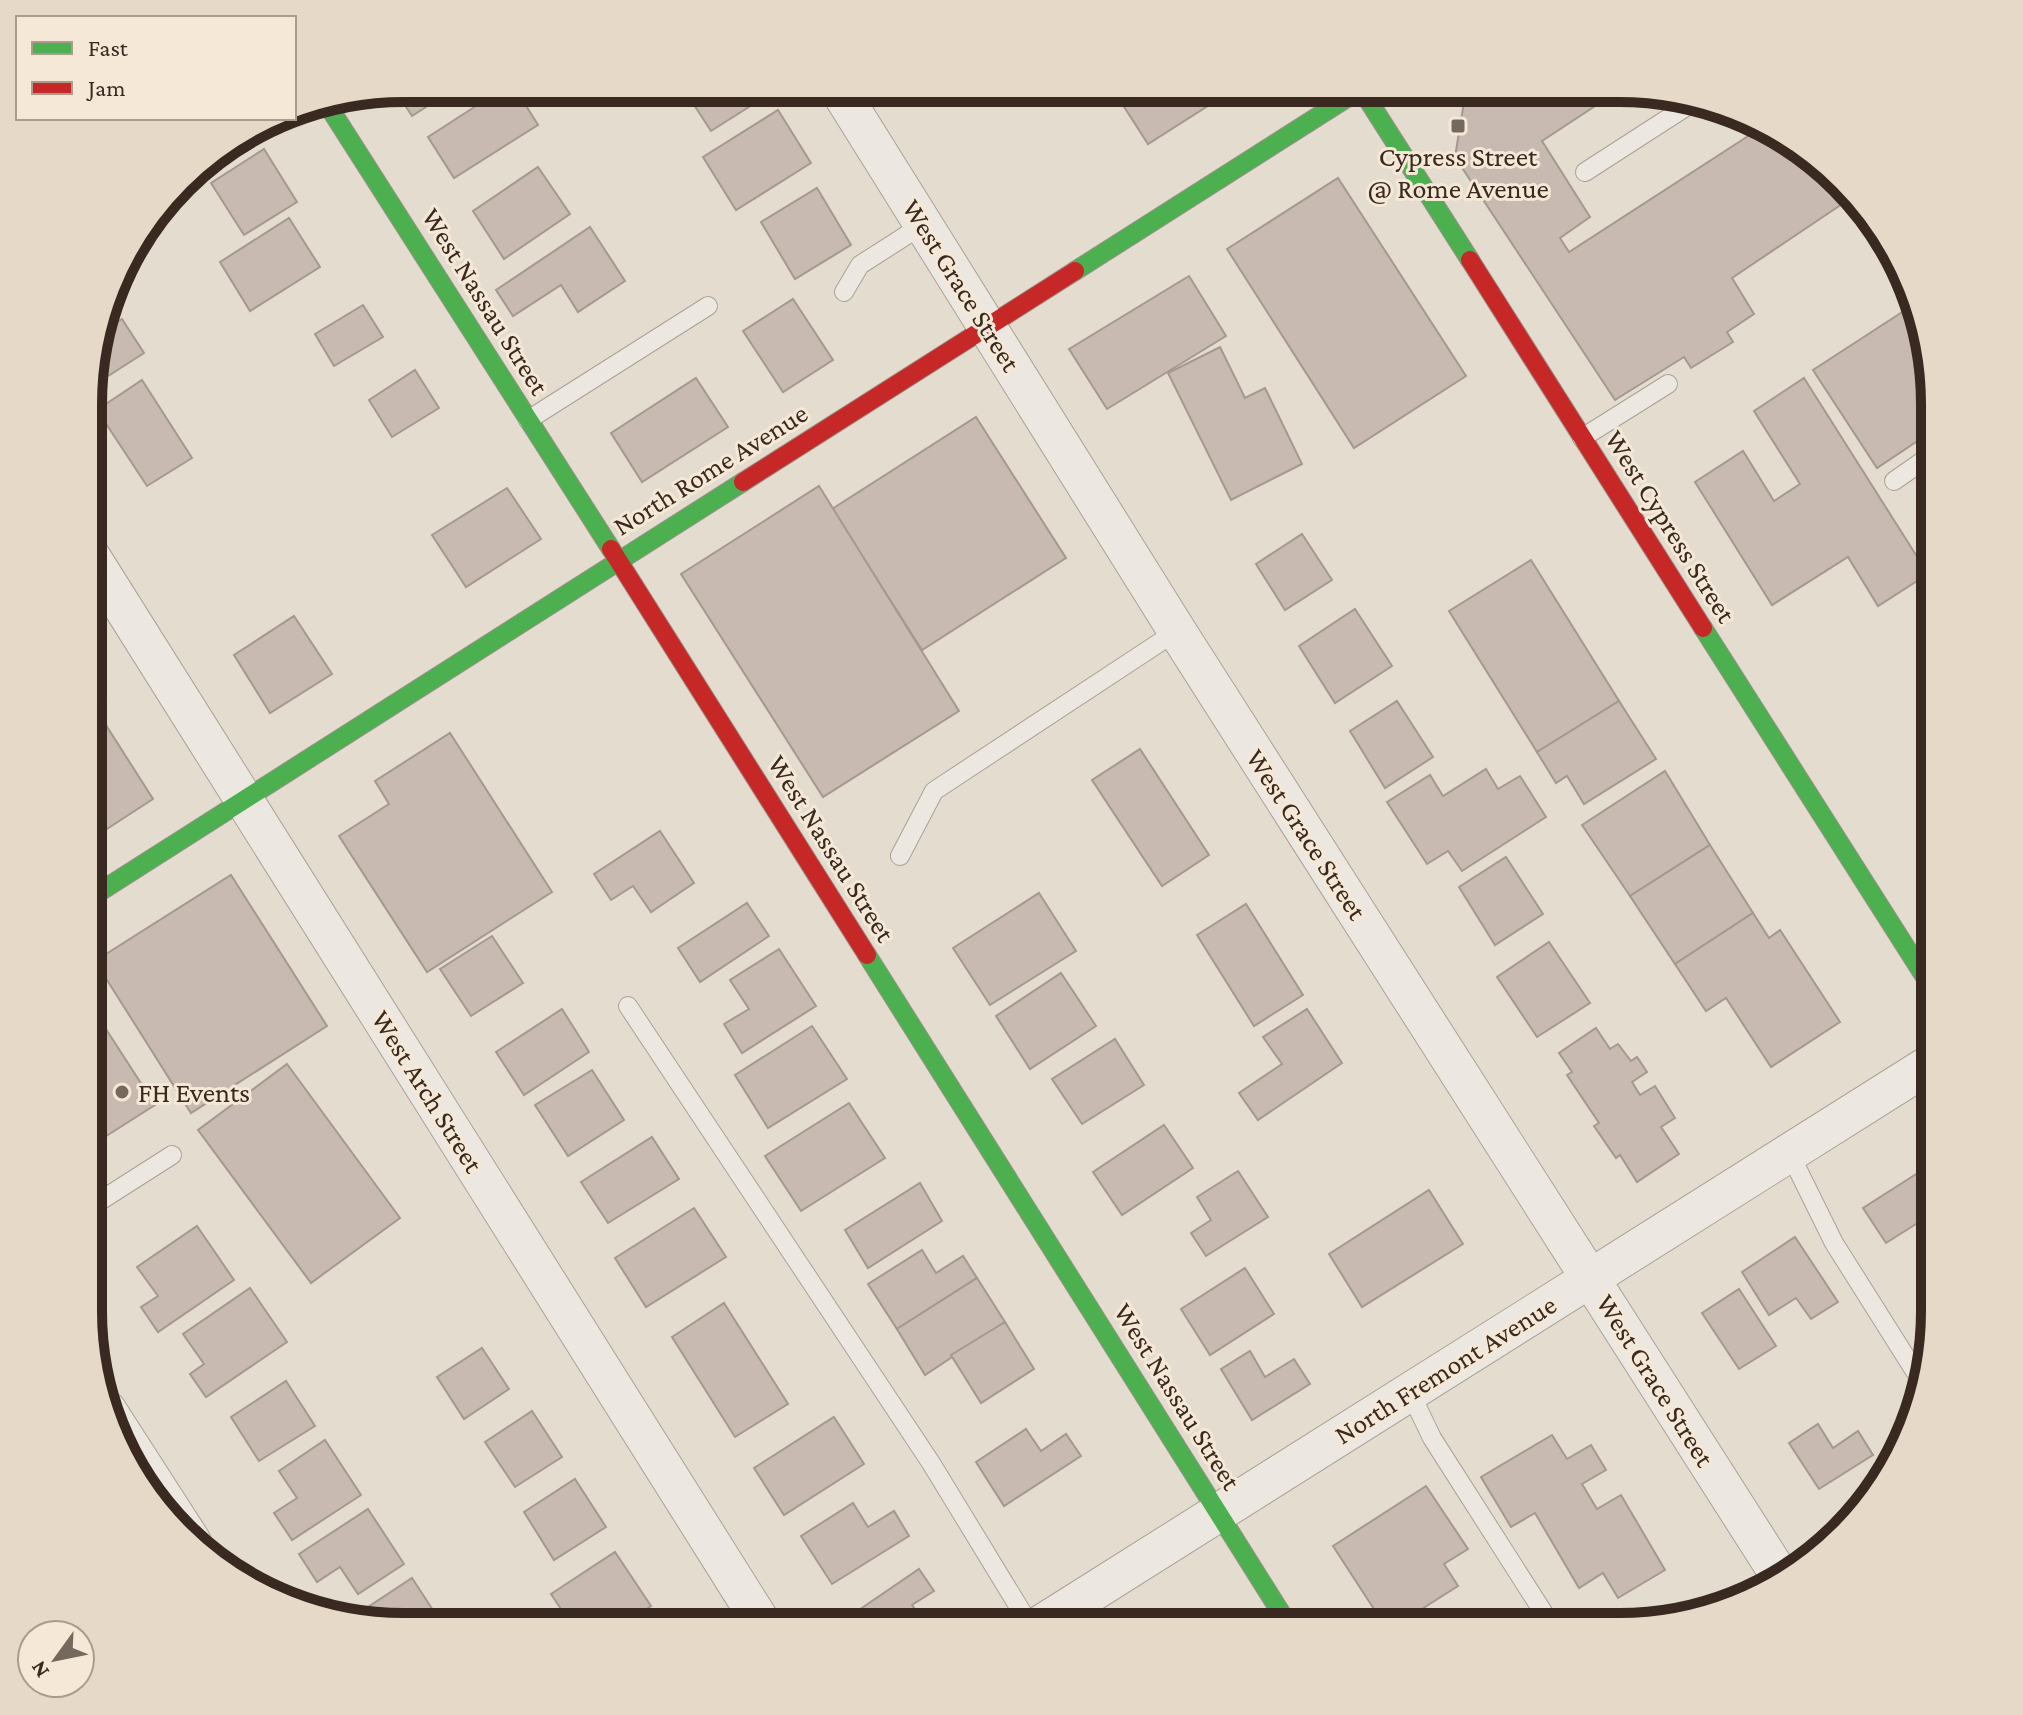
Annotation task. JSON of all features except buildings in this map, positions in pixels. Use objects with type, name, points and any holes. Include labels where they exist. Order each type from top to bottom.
[{"type":"street","name":"West Grace Street","points":[[847,102],[1177,631],[1776,1569]]},
{"type":"street","name":"North Rome Avenue","points":[[102,890],[1341,102]]},
{"type":"street","name":"West Cypress Street","points":[[1369,102],[1921,971]]},
{"type":"street","name":"West Nassau Street","points":[[331,111],[1281,1613]]},
{"type":"street","name":"West Arch Street","points":[[102,574],[755,1613]]},
{"type":"street","name":"North Fremont Avenue","points":[[1059,1613],[1921,1070]]},
{"type":"lane","points":[[1585,172],[1683,109]]},
{"type":"lane","points":[[844,292],[860,265],[924,224]]},
{"type":"lane","points":[[528,420],[708,306]]},
{"type":"lane","points":[[1582,438],[1668,384]]},
{"type":"lane","points":[[1894,481],[1921,462]]},
{"type":"lane","points":[[900,856],[934,791],[1177,631]]},
{"type":"lane","points":[[628,1006],[931,1463],[1022,1613]]},
{"type":"lane","points":[[1789,1152],[1834,1243],[1915,1371]]},
{"type":"lane","points":[[102,1200],[172,1155]]},
{"type":"lane","points":[[1410,1392],[1432,1438],[1544,1613]]},
{"type":"traffic: fast","points":[[1075,271],[1341,102]]},
{"type":"traffic: fast","points":[[1369,102],[1470,260]]},
{"type":"traffic: fast","points":[[331,111],[611,549]]},
{"type":"traffic: fast","points":[[102,890],[743,482]]},
{"type":"traffic: fast","points":[[1703,628],[1921,971]]},
{"type":"traffic: fast","points":[[867,955],[1281,1613]]},
{"type":"traffic: jam","points":[[1470,260],[1703,628]]},
{"type":"traffic: jam","points":[[743,482],[1075,271]]},
{"type":"traffic: jam","points":[[611,549],[867,955]]},
{"type":"place","name":"Cypress Street @ Rome Avenue","points":[[1458,126]]},
{"type":"place","name":"FH Events","points":[[122,1092]]}]
